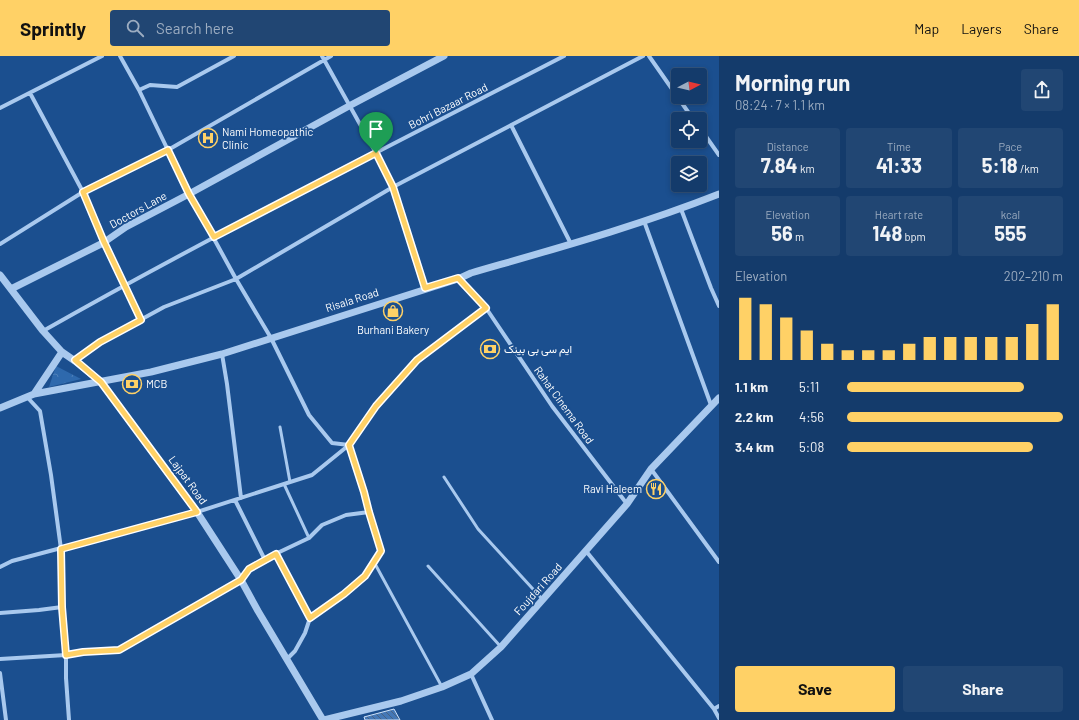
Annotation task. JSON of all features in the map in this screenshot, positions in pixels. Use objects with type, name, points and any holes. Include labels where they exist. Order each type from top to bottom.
[{"type":"street","points":[[0,108],[102,56]]},
{"type":"street","points":[[120,56],[139,90],[189,194],[236,279],[272,338],[309,415],[332,443],[349,445]]},
{"type":"street","points":[[139,90],[150,85],[177,87],[234,56]]},
{"type":"street","points":[[0,244],[83,192],[168,150],[323,58],[332,56]]},
{"type":"street","name":"Doctors Lane","points":[[11,289],[104,242],[126,228],[349,106],[444,56]]},
{"type":"street","name":"Bohri Bazaar Road","points":[[43,331],[214,237],[564,56]]},
{"type":"street","points":[[75,360],[100,342],[164,307],[236,279],[393,187],[643,56]]},
{"type":"street","points":[[649,56],[689,112]]},
{"type":"street","points":[[323,58],[376,153],[393,187],[425,288]]},
{"type":"street","points":[[30,93],[83,192],[104,242],[141,320]]},
{"type":"street","points":[[511,125],[571,244]]},
{"type":"street","points":[[707,138],[719,155]]},
{"type":"street","name":"Risala Road","points":[[0,408],[31,396],[151,372],[222,354],[471,273],[644,221],[681,209],[719,194]]},
{"type":"street","points":[[681,209],[710,288],[719,306]]},
{"type":"street","points":[[644,221],[712,405]]},
{"type":"street","name":"Lajpat Road","points":[[0,275],[43,331],[62,352],[75,360],[101,382],[197,512],[241,580],[324,720]]},
{"type":"street","name":"Rahat Cinema Road","points":[[458,278],[486,308],[552,406],[627,504]]},
{"type":"street","points":[[0,567],[12,561],[197,512],[312,475],[349,445],[376,406],[417,360],[486,308]]},
{"type":"street","points":[[62,352],[31,396],[40,411],[51,475],[61,549],[62,607],[69,720]]},
{"type":"street","points":[[222,354],[241,498]]},
{"type":"street","name":"Foujdari Road","points":[[324,720],[401,701],[442,687],[471,674],[501,647],[627,504],[651,470],[719,398]]},
{"type":"street","points":[[287,659],[295,651],[305,633],[310,618],[344,594],[365,576],[381,551],[349,445]]},
{"type":"street","points":[[651,470],[719,562]]},
{"type":"street","points":[[235,500],[265,560]]},
{"type":"street","points":[[0,659],[119,650],[241,580],[249,569],[309,538],[322,525],[346,515],[369,512]]},
{"type":"street","points":[[586,551],[714,708],[719,718]]},
{"type":"street","points":[[0,613],[62,607]]},
{"type":"street","points":[[0,673],[2,704],[6,720]]},
{"type":"street","points":[[471,674],[492,720]]},
{"type":"street","points":[[714,708],[719,706]]},
{"type":"lane","points":[[280,427],[290,482]]},
{"type":"lane","points":[[444,477],[478,529],[543,600]]},
{"type":"lane","points":[[284,484],[309,538]]},
{"type":"lane","points":[[276,554],[310,618]]},
{"type":"lane","points":[[374,562],[442,687]]},
{"type":"lane","points":[[428,566],[501,647]]},
{"type":"green space","points":[[56,366],[81,379],[49,387]]},
{"type":"building","points":[[394,709],[400,720],[365,720],[364,717]]},
{"type":"place","name":"Nami Homeopathic Clinic","points":[[208,138]]},
{"type":"place","name":"Burhani Bakery","points":[[393,311]]},
{"type":"place","name":"ایم سی بی بینک","points":[[490,349]]},
{"type":"place","name":"MCB","points":[[132,384]]},
{"type":"place","name":"Ravi Haleem","points":[[656,489]]},
{"type":"route","points":[[168,150],[189,194],[214,237],[376,153],[393,187],[425,288],[458,278],[486,308],[417,360],[376,406],[349,445],[381,551],[365,576],[344,594],[310,618],[276,554],[249,569],[241,580],[119,650],[83,652],[66,655],[62,607],[61,549],[197,512],[101,382],[75,360],[100,342],[141,320],[104,242],[83,192],[168,150]]}]
